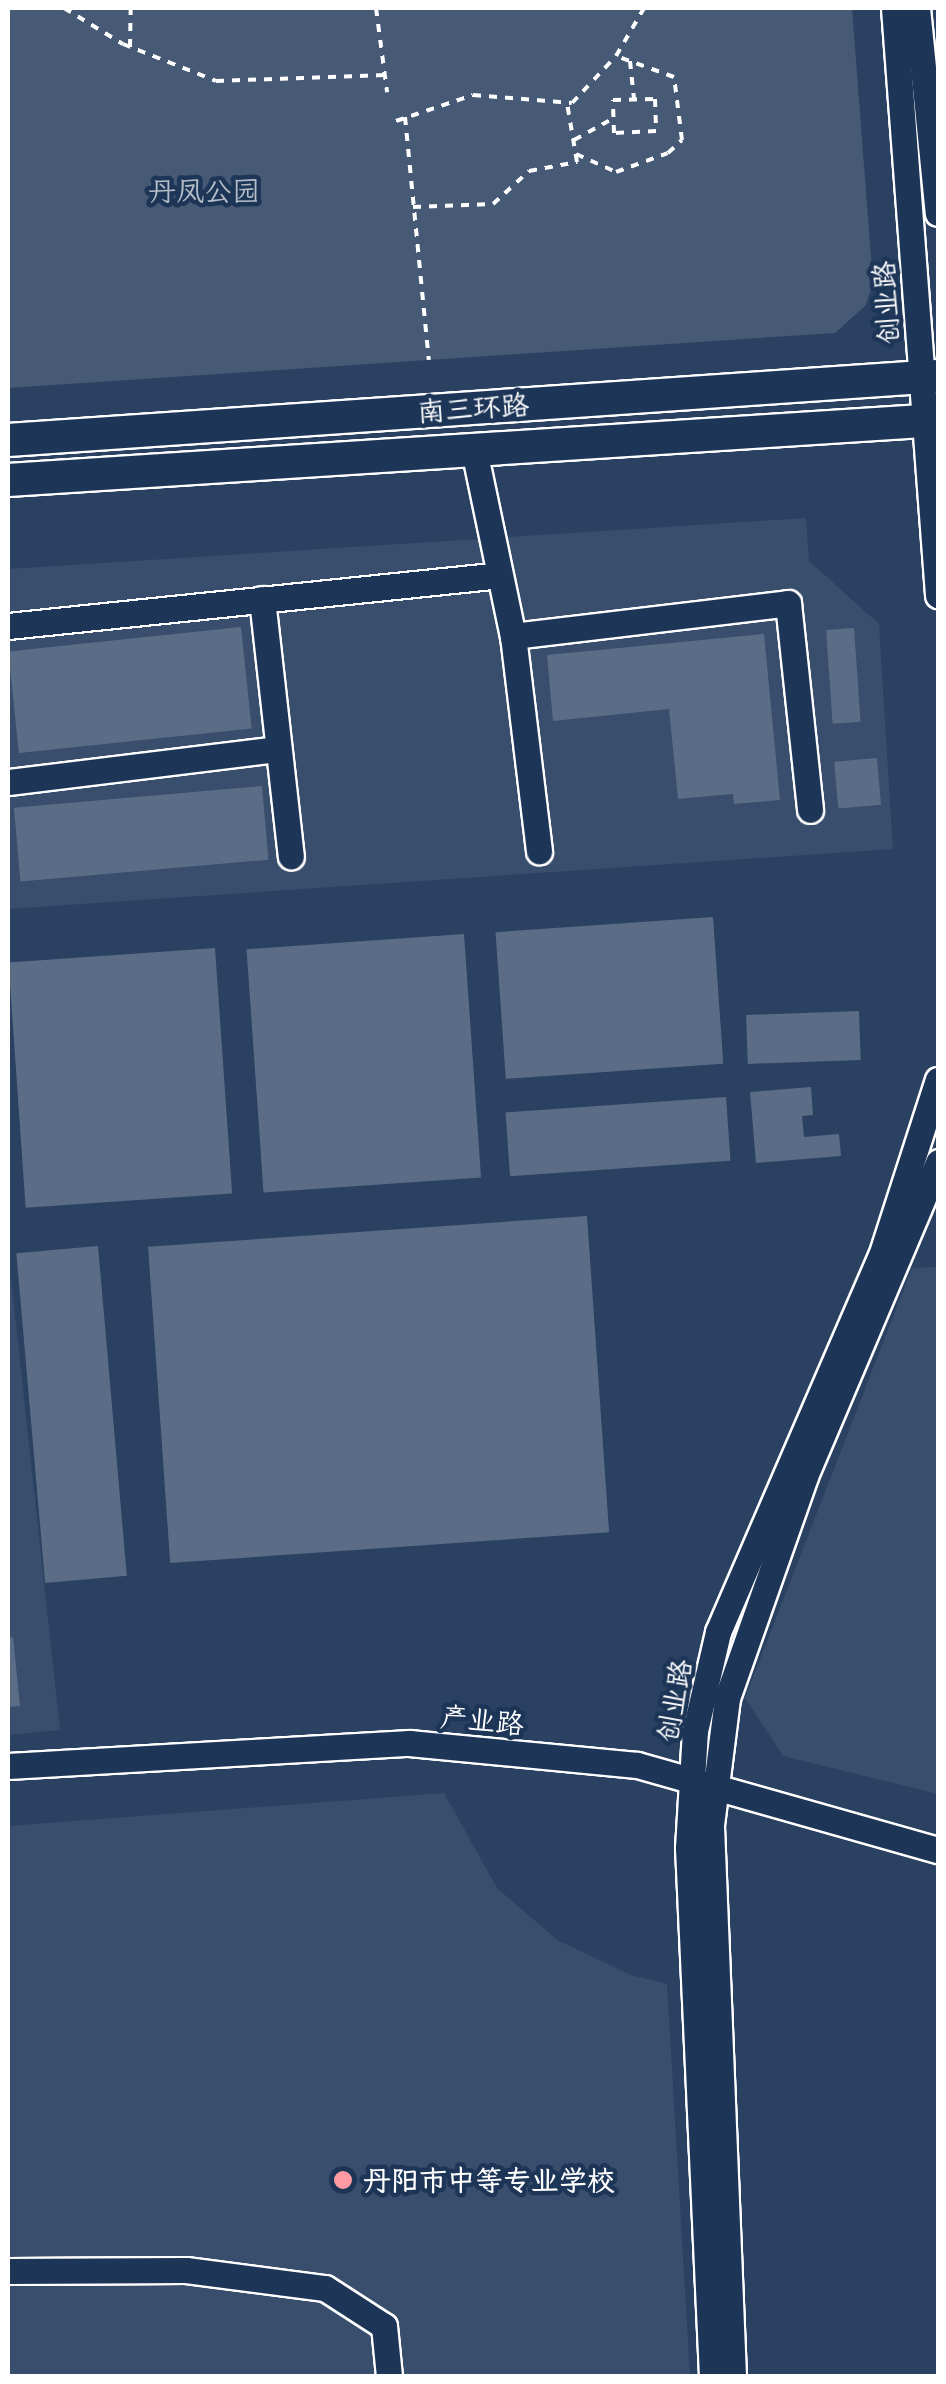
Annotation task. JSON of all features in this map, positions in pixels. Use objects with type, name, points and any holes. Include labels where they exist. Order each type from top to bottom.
[{"type":"main road","name":"南三环路","points":[[8,440],[930,376]]},
{"type":"main road","name":"南三环路","points":[[8,480],[932,420]]},
{"type":"street","name":"创业路","points":[[894,8],[930,376],[938,595]]},
{"type":"street","points":[[917,8],[938,213]]},
{"type":"street","points":[[474,450],[512,636],[539,852]]},
{"type":"street","points":[[8,626],[499,575]]},
{"type":"street","points":[[262,598],[290,856]]},
{"type":"street","points":[[512,636],[788,603],[810,810]]},
{"type":"street","points":[[8,782],[278,749]]},
{"type":"street","name":"创业路","points":[[733,2376],[704,1784],[694,1731],[718,1632],[881,1256],[938,1080]]},
{"type":"street","name":"创业路","points":[[712,2376],[688,1848],[727,1698],[805,1476],[927,1221],[938,1162]]},
{"type":"street","name":"产业路","points":[[8,1766],[409,1743],[637,1765],[938,1850]]},
{"type":"street","points":[[8,2271],[186,2270],[325,2288],[384,2326],[389,2376]]},
{"type":"path","points":[[64,8],[130,47],[216,81],[386,75]]},
{"type":"path","points":[[130,47],[132,8]]},
{"type":"path","points":[[376,8],[388,92]]},
{"type":"path","points":[[396,120],[473,94],[567,103],[594,84],[644,8]]},
{"type":"path","points":[[576,154],[616,172],[668,153],[682,140],[674,77],[616,56]]},
{"type":"path","points":[[630,61],[634,99]]},
{"type":"path","points":[[655,98],[656,131],[614,132],[613,100],[634,99],[655,98]]},
{"type":"path","points":[[413,207],[493,204],[529,171],[577,162],[567,103]]},
{"type":"path","points":[[406,117],[429,360]]},
{"type":"path","points":[[573,140],[614,118]]},
{"type":"shaded area","points":[[806,518],[809,561],[879,624],[893,849],[8,909],[8,569]]},
{"type":"shaded area","points":[[8,1251],[60,1730],[8,1735]]},
{"type":"shaded area","points":[[938,1267],[938,1794],[783,1756],[745,1698],[912,1268]]},
{"type":"shaded area","name":"丹阳市中等专业学校","points":[[444,1793],[497,1888],[557,1940],[631,1975],[667,1984],[690,2376],[8,2376],[8,1826]]},
{"type":"green space","name":"丹凤公园","points":[[8,8],[852,8],[873,283],[866,305],[835,333],[8,388]]},
{"type":"building","points":[[241,627],[252,728],[19,753],[8,651]]},
{"type":"building","points":[[854,628],[861,722],[833,724],[826,630]]},
{"type":"building","points":[[764,634],[780,800],[734,804],[733,794],[678,799],[669,709],[553,721],[547,655]]},
{"type":"building","points":[[877,758],[881,805],[838,809],[834,762]]},
{"type":"building","points":[[262,786],[268,860],[20,881],[14,808]]},
{"type":"building","points":[[713,917],[723,1064],[506,1079],[496,932]]},
{"type":"building","points":[[464,934],[481,1177],[264,1193],[247,949]]},
{"type":"building","points":[[215,948],[232,1193],[26,1208],[9,962]]},
{"type":"building","points":[[859,1011],[861,1060],[748,1064],[746,1015]]},
{"type":"building","points":[[811,1087],[813,1115],[802,1116],[804,1137],[839,1134],[841,1156],[756,1163],[750,1092]]},
{"type":"building","points":[[726,1097],[730,1161],[510,1176],[506,1112]]},
{"type":"building","points":[[587,1216],[609,1532],[170,1563],[148,1247]]},
{"type":"building","points":[[98,1246],[127,1576],[45,1583],[16,1253]]},
{"type":"building","points":[[13,1637],[20,1706],[8,1707],[8,1638]]},
{"type":"place","name":"丹阳市中等专业学校","points":[[343,2180]]}]
